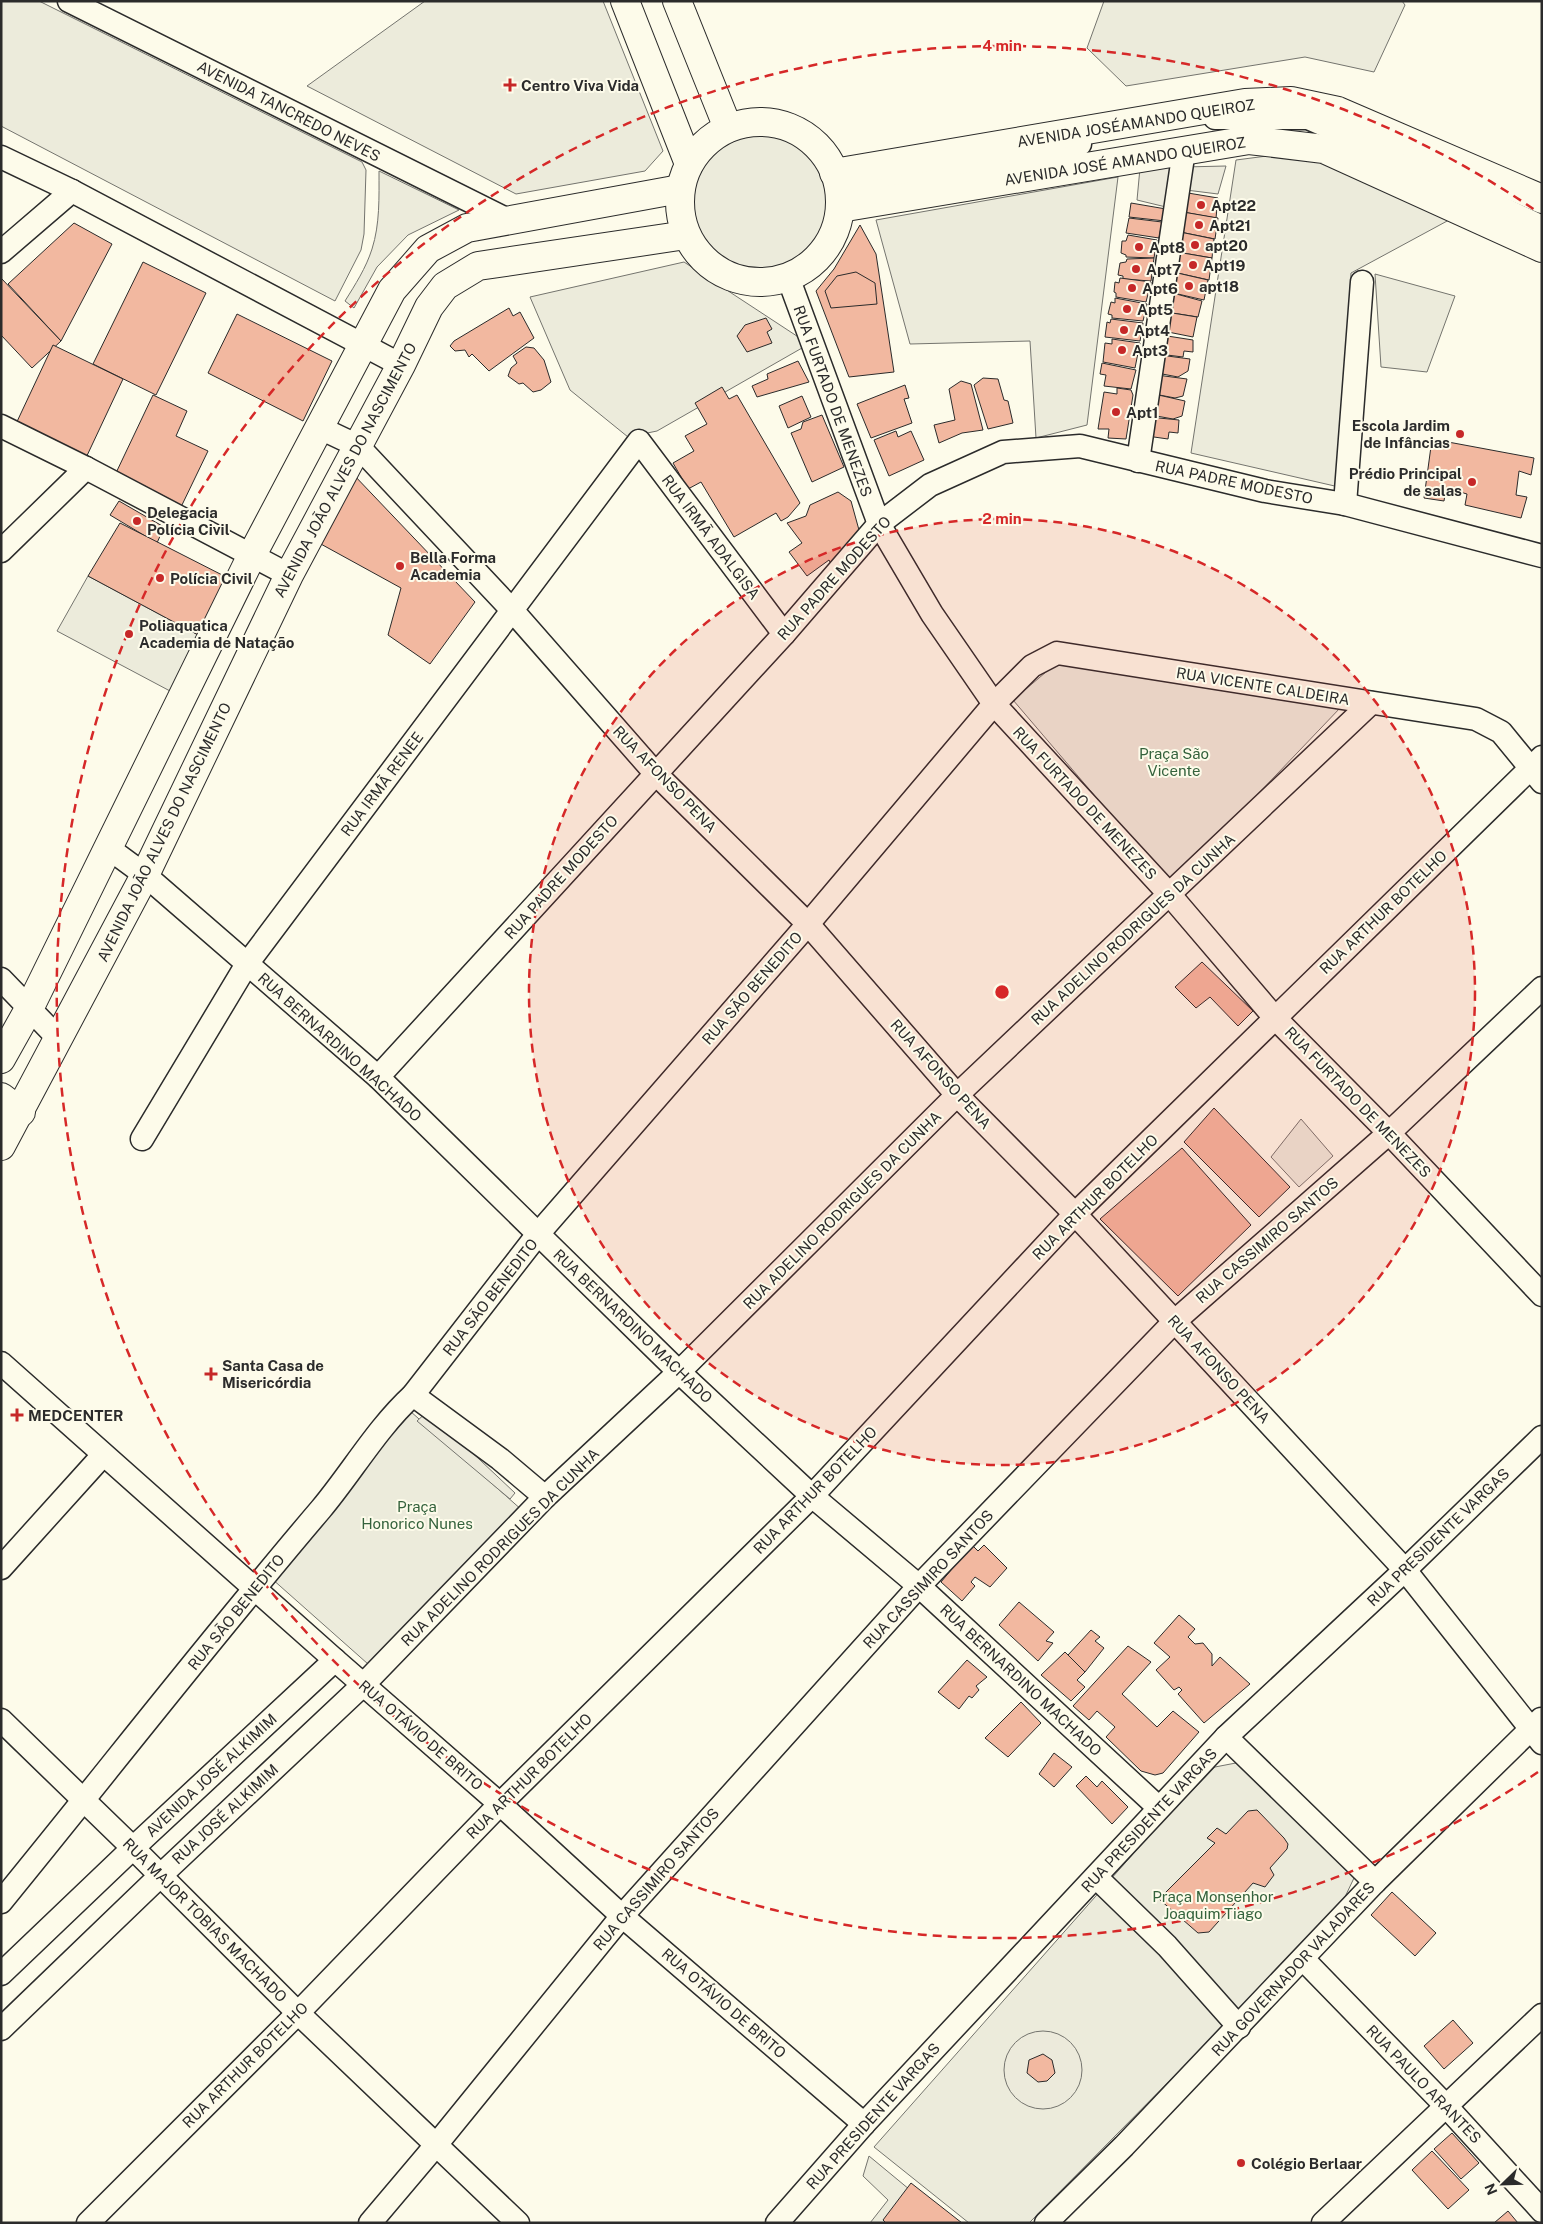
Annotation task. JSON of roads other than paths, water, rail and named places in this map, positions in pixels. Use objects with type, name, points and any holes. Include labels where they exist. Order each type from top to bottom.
[{"type":"main road","points":[[1,1059],[28,1009],[252,555],[363,344],[392,290],[428,249],[467,228],[508,220],[684,176],[706,142],[728,128],[753,121],[779,124],[802,134],[822,151],[838,191],[834,230],[824,250],[808,266],[788,277],[765,282],[741,280],[718,271],[700,255],[686,235],[680,212],[684,176],[625,1]]},
{"type":"main road","points":[[677,1],[728,128]]},
{"type":"main road","name":"AVENIDA JOSÉAMANDO QUEIROZ","points":[[838,191],[1245,103],[1291,101],[1338,111],[1542,198]]},
{"type":"main road","name":"AVENIDA JOSÉ AMANDO QUEIROZ","points":[[838,191],[1184,150],[1249,140],[1324,149],[1542,248]]},
{"type":"main road","name":"AVENIDA JOÃO ALVES DO NASCIMENTO","points":[[1,1146],[11,1104],[59,1039],[145,875],[289,575],[401,365],[429,307],[445,286],[478,266],[686,235]]},
{"type":"street","name":"AVENIDA TANCREDO NEVES","points":[[69,1],[508,220]]},
{"type":"street","points":[[838,191],[1222,116],[1308,118],[1372,146],[1542,227]]},
{"type":"street","points":[[1138,461],[1184,150]]},
{"type":"street","points":[[1,157],[72,191],[401,365]]},
{"type":"street","points":[[1,252],[72,191]]},
{"type":"street","name":"RUA FURTADO DE MENEZES","points":[[788,277],[879,524],[932,614],[994,704],[1170,895],[1276,1018],[1389,1133],[1542,1295]]},
{"type":"street","points":[[1345,504],[1362,282]]},
{"type":"street","points":[[1,426],[86,468],[289,575]]},
{"type":"street","name":"RUA AFONSO PENA","points":[[320,428],[358,446],[512,610],[655,773],[808,924],[957,1095],[1075,1214],[1405,1570],[1538,1729]]},
{"type":"street","name":"RUA IRMÃ RENEE","points":[[142,1139],[247,964],[639,441]]},
{"type":"street","name":"RUA IRMÃ ADALGISA","points":[[639,441],[784,634]]},
{"type":"street","name":"RUA PADRE MODESTO","points":[[378,1077],[784,634],[879,524],[930,485],[1003,452],[1080,446],[1264,491],[1345,504],[1542,556]]},
{"type":"street","points":[[1,551],[86,468]]},
{"type":"street","name":"RUA VICENTE CALDEIRA","points":[[994,704],[1032,666],[1057,653],[1476,719],[1501,732],[1538,769]]},
{"type":"street","name":"RUA ADELINO RODRIGUES DA CUNHA","points":[[364,1684],[545,1497],[679,1372],[957,1095],[1371,703]]},
{"type":"street","name":"RUA SÃO BENEDITO","points":[[1,1902],[254,1588],[329,1500],[398,1408],[413,1395],[538,1234],[808,924],[994,704]]},
{"type":"street","name":"RUA ARTHUR BOTELHO","points":[[88,2223],[298,2012],[500,1804],[812,1496],[1075,1214],[1276,1018],[1538,769]]},
{"type":"street","name":"RUA BERNARDINO MACHADO","points":[[107,847],[145,875],[378,1077],[679,1372],[812,1496],[919,1586],[1158,1807]]},
{"type":"street","points":[[1,979],[59,1039]]},
{"type":"street","name":"RUA CASSIMIRO SANTOS","points":[[370,2223],[436,2146],[622,1916],[919,1586],[1175,1321],[1389,1133],[1542,988]]},
{"type":"street","name":"RUA OTÁVIO DE BRITO","points":[[1,1364],[103,1456],[500,1804],[622,1916],[864,2124]]},
{"type":"street","points":[[413,1395],[500,1459],[545,1497]]},
{"type":"street","name":"RUA PRESIDENTE VARGAS","points":[[777,2223],[864,2124],[1096,1877],[1158,1807],[1226,1737],[1405,1570],[1542,1438]]},
{"type":"street","points":[[1,1568],[103,1456]]},
{"type":"street","name":"AVENIDA JOSÉ ALKIMIM","points":[[1,1974],[335,1660]]},
{"type":"street","name":"RUA JOSÉ ALKIMIM","points":[[1,2029],[364,1684]]},
{"type":"street","name":"RUA MAJOR TOBIAS MACHADO","points":[[1,1720],[298,2012],[518,2223]]},
{"type":"street","name":"RUA GOVERNADOR VALADARES","points":[[1046,2223],[1124,2146],[1304,1959],[1375,1882],[1538,1729]]},
{"type":"street","points":[[1226,1737],[1375,1882]]},
{"type":"street","points":[[1096,1877],[1166,1946],[1239,2026]]},
{"type":"street","name":"RUA PAULO ARANTES","points":[[1304,1959],[1446,2106],[1542,2211]]},
{"type":"street","points":[[1323,2223],[1542,2015]]},
{"type":"place","name":"Centro Viva Vida","points":[[510,85]]},
{"type":"place","name":"Apt22","points":[[1201,205]]},
{"type":"place","name":"Apt21","points":[[1199,225]]},
{"type":"place","name":"apt20","points":[[1195,245]]},
{"type":"place","name":"Apt8","points":[[1139,247]]},
{"type":"place","name":"Apt19","points":[[1193,265]]},
{"type":"place","name":"Apt7","points":[[1136,269]]},
{"type":"place","name":"apt18","points":[[1189,286]]},
{"type":"place","name":"Apt6","points":[[1132,288]]},
{"type":"place","name":"Apt5","points":[[1127,309]]},
{"type":"place","name":"Apt4","points":[[1124,330]]},
{"type":"place","name":"Apt3","points":[[1122,350]]},
{"type":"place","name":"Apt1","points":[[1116,412]]},
{"type":"place","name":"Escola Jardim de Infâncias","points":[[1460,434]]},
{"type":"place","name":"Prédio Principal de salas","points":[[1472,482]]},
{"type":"place","name":"Delegacia Polícia Civil","points":[[137,521]]},
{"type":"place","name":"Bella Forma Academia","points":[[400,566]]},
{"type":"place","name":"Polícia Civil","points":[[160,578]]},
{"type":"place","name":"Poliaquatica Academia de Natação","points":[[129,634]]},
{"type":"place","name":"Santa Casa de Misericórdia","points":[[211,1374]]},
{"type":"place","name":"MEDCENTER","points":[[17,1415]]},
{"type":"place","name":"Colégio Berlaar","points":[[1241,2163]]},
{"type":"park label","name":"Praça São Vicente","points":[[1174,762]]},
{"type":"park label","name":"Praça Honorico Nunes","points":[[417,1514]]},
{"type":"park label","name":"Praça Monsenhor Joaquim Tiago","points":[[1213,1904]]}]
